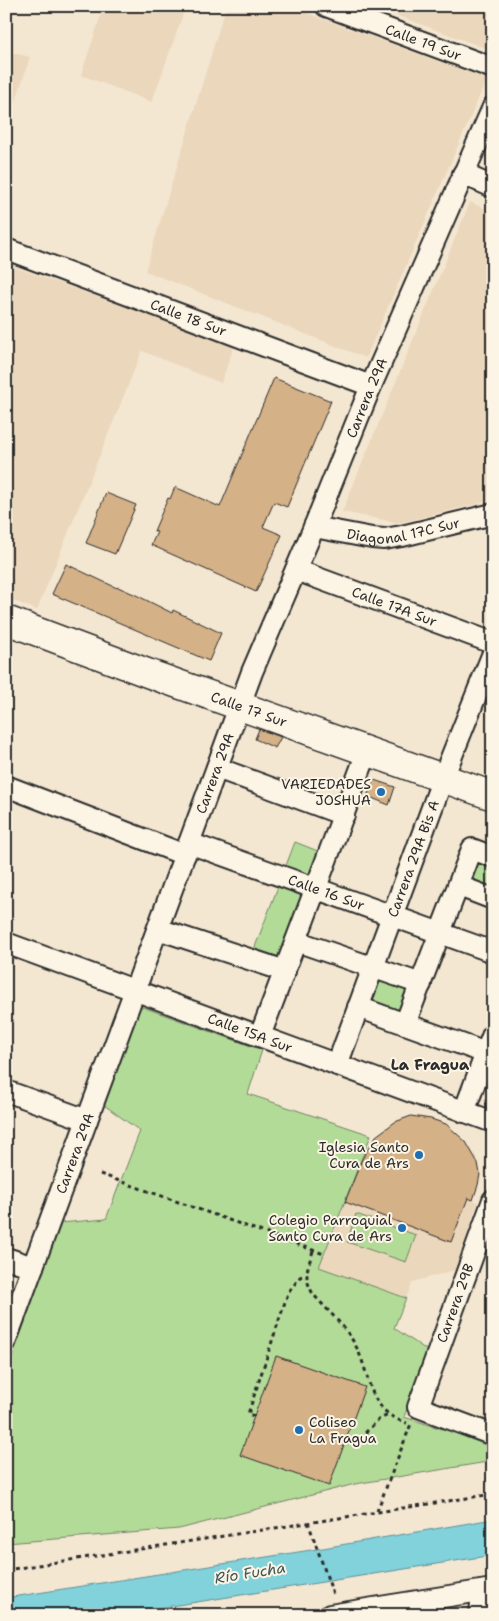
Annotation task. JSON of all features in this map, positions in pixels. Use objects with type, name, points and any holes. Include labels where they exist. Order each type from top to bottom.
[{"type":"street","name":"Calle 19 Sur","points":[[326,6],[493,68]]},
{"type":"street","name":"Carrera 29A","points":[[6,1340],[252,672],[314,527],[371,386],[493,107]]},
{"type":"street","points":[[463,174],[493,187]]},
{"type":"street","name":"Calle 18 Sur","points":[[6,249],[371,386]]},
{"type":"street","name":"Diagonal 17C Sur","points":[[314,527],[384,539],[493,514]]},
{"type":"street","name":"Calle 17A Sur","points":[[296,570],[493,643]]},
{"type":"street","name":"Calle 17 Sur","points":[[6,620],[493,796]]},
{"type":"street","name":"Carrera 29A Bis A","points":[[337,1065],[443,778],[493,653]]},
{"type":"street","points":[[260,1036],[368,752]]},
{"type":"street","points":[[217,768],[344,815]]},
{"type":"street","name":"Calle 16 Sur","points":[[6,786],[187,849],[316,889],[493,952]]},
{"type":"street","points":[[405,1024],[472,849],[493,857]]},
{"type":"street","points":[[459,886],[493,899]]},
{"type":"street","points":[[158,929],[284,971]]},
{"type":"street","points":[[296,941],[421,984]]},
{"type":"street","name":"Calle 15A Sur","points":[[6,943],[493,1122]]},
{"type":"street","points":[[358,1007],[486,1053]]},
{"type":"street","points":[[464,1112],[493,1034]]},
{"type":"street","points":[[6,1091],[87,1120]]},
{"type":"street","name":"Carrera 29B","points":[[414,1416],[493,1200]]},
{"type":"street","points":[[6,1258],[33,1267]]},
{"type":"street","points":[[414,1416],[493,1435]]},
{"type":"street","points":[[336,1614],[487,1590],[480,1615]]},
{"type":"path","points":[[100,1174],[324,1254]]},
{"type":"path","points":[[313,1251],[305,1274],[309,1286],[313,1294],[353,1341],[360,1354],[374,1396],[380,1406],[388,1415],[396,1420],[414,1416]]},
{"type":"path","points":[[254,1416],[248,1414],[288,1293],[300,1277],[305,1274]]},
{"type":"path","points":[[344,1443],[356,1442],[378,1420],[388,1415]]},
{"type":"path","points":[[377,1511],[414,1416]]},
{"type":"path","points":[[6,1570],[493,1494]]},
{"type":"path","points":[[308,1522],[328,1581]]},
{"type":"shaded area","points":[[104,6],[186,6],[152,102],[81,75]]},
{"type":"shaded area","points":[[226,6],[287,6],[487,79],[366,358],[145,271]]},
{"type":"shaded area","points":[[371,6],[493,6],[493,51]]},
{"type":"shaded area","points":[[6,51],[30,57],[6,132]]},
{"type":"shaded area","points":[[470,202],[493,212],[493,500],[399,523],[342,512]]},
{"type":"shaded area","points":[[6,264],[234,346],[221,383],[142,351],[37,610],[6,598]]},
{"type":"shaded area","name":"Colegio Parroquial Santo Cura de Ars","points":[[362,1159],[478,1202],[455,1270],[413,1282],[406,1298],[319,1268]]},
{"type":"green space","points":[[295,842],[328,855],[319,881],[383,923],[312,897],[285,971],[250,960]]},
{"type":"green space","points":[[473,850],[493,858],[493,897],[460,886]]},
{"type":"green space","points":[[373,967],[421,984],[405,1024],[358,1007]]},
{"type":"green space","points":[[140,1006],[262,1050],[248,1094],[371,1135],[319,1267],[406,1298],[394,1328],[428,1351],[404,1417],[493,1445],[493,1461],[355,1484],[179,1529],[6,1543],[6,1375],[60,1223],[106,1219],[140,1131],[104,1105]]},
{"type":"green space","points":[[356,1214],[416,1235],[406,1262],[347,1242]]},
{"type":"water","name":"Río Fucha","points":[[493,1519],[493,1555],[115,1615],[6,1615],[6,1598]]},
{"type":"building","points":[[274,378],[331,401],[287,507],[274,502],[263,527],[282,535],[256,592],[151,545],[157,532],[154,531],[168,498],[170,499],[175,487],[220,507]]},
{"type":"building","points":[[106,493],[136,505],[115,554],[86,543]]},
{"type":"building","points":[[66,564],[172,613],[173,610],[221,633],[209,661],[52,594]]},
{"type":"building","points":[[259,729],[281,737],[275,748],[255,739]]},
{"type":"building","name":"VARIEDADES JOSHUA","points":[[374,780],[395,787],[389,805],[367,796]]},
{"type":"building","points":[[411,1116],[431,1119],[446,1124],[466,1142],[478,1163],[480,1174],[473,1200],[468,1198],[451,1242],[345,1202],[362,1159],[376,1136],[395,1122]]},
{"type":"building","name":"Coliseo La Fragua","points":[[276,1356],[365,1387],[329,1486],[240,1455]]},
{"type":"place","name":"VARIEDADES JOSHUA","points":[[381,792]]},
{"type":"place","name":"Iglesia Santo Cura de Ars","points":[[419,1155]]},
{"type":"place","name":"Colegio Parroquial Santo Cura de Ars","points":[[402,1228]]},
{"type":"place","name":"Coliseo La Fragua","points":[[299,1430]]},
{"type":"district","name":"La Fragua","points":[[430,1065]]}]
